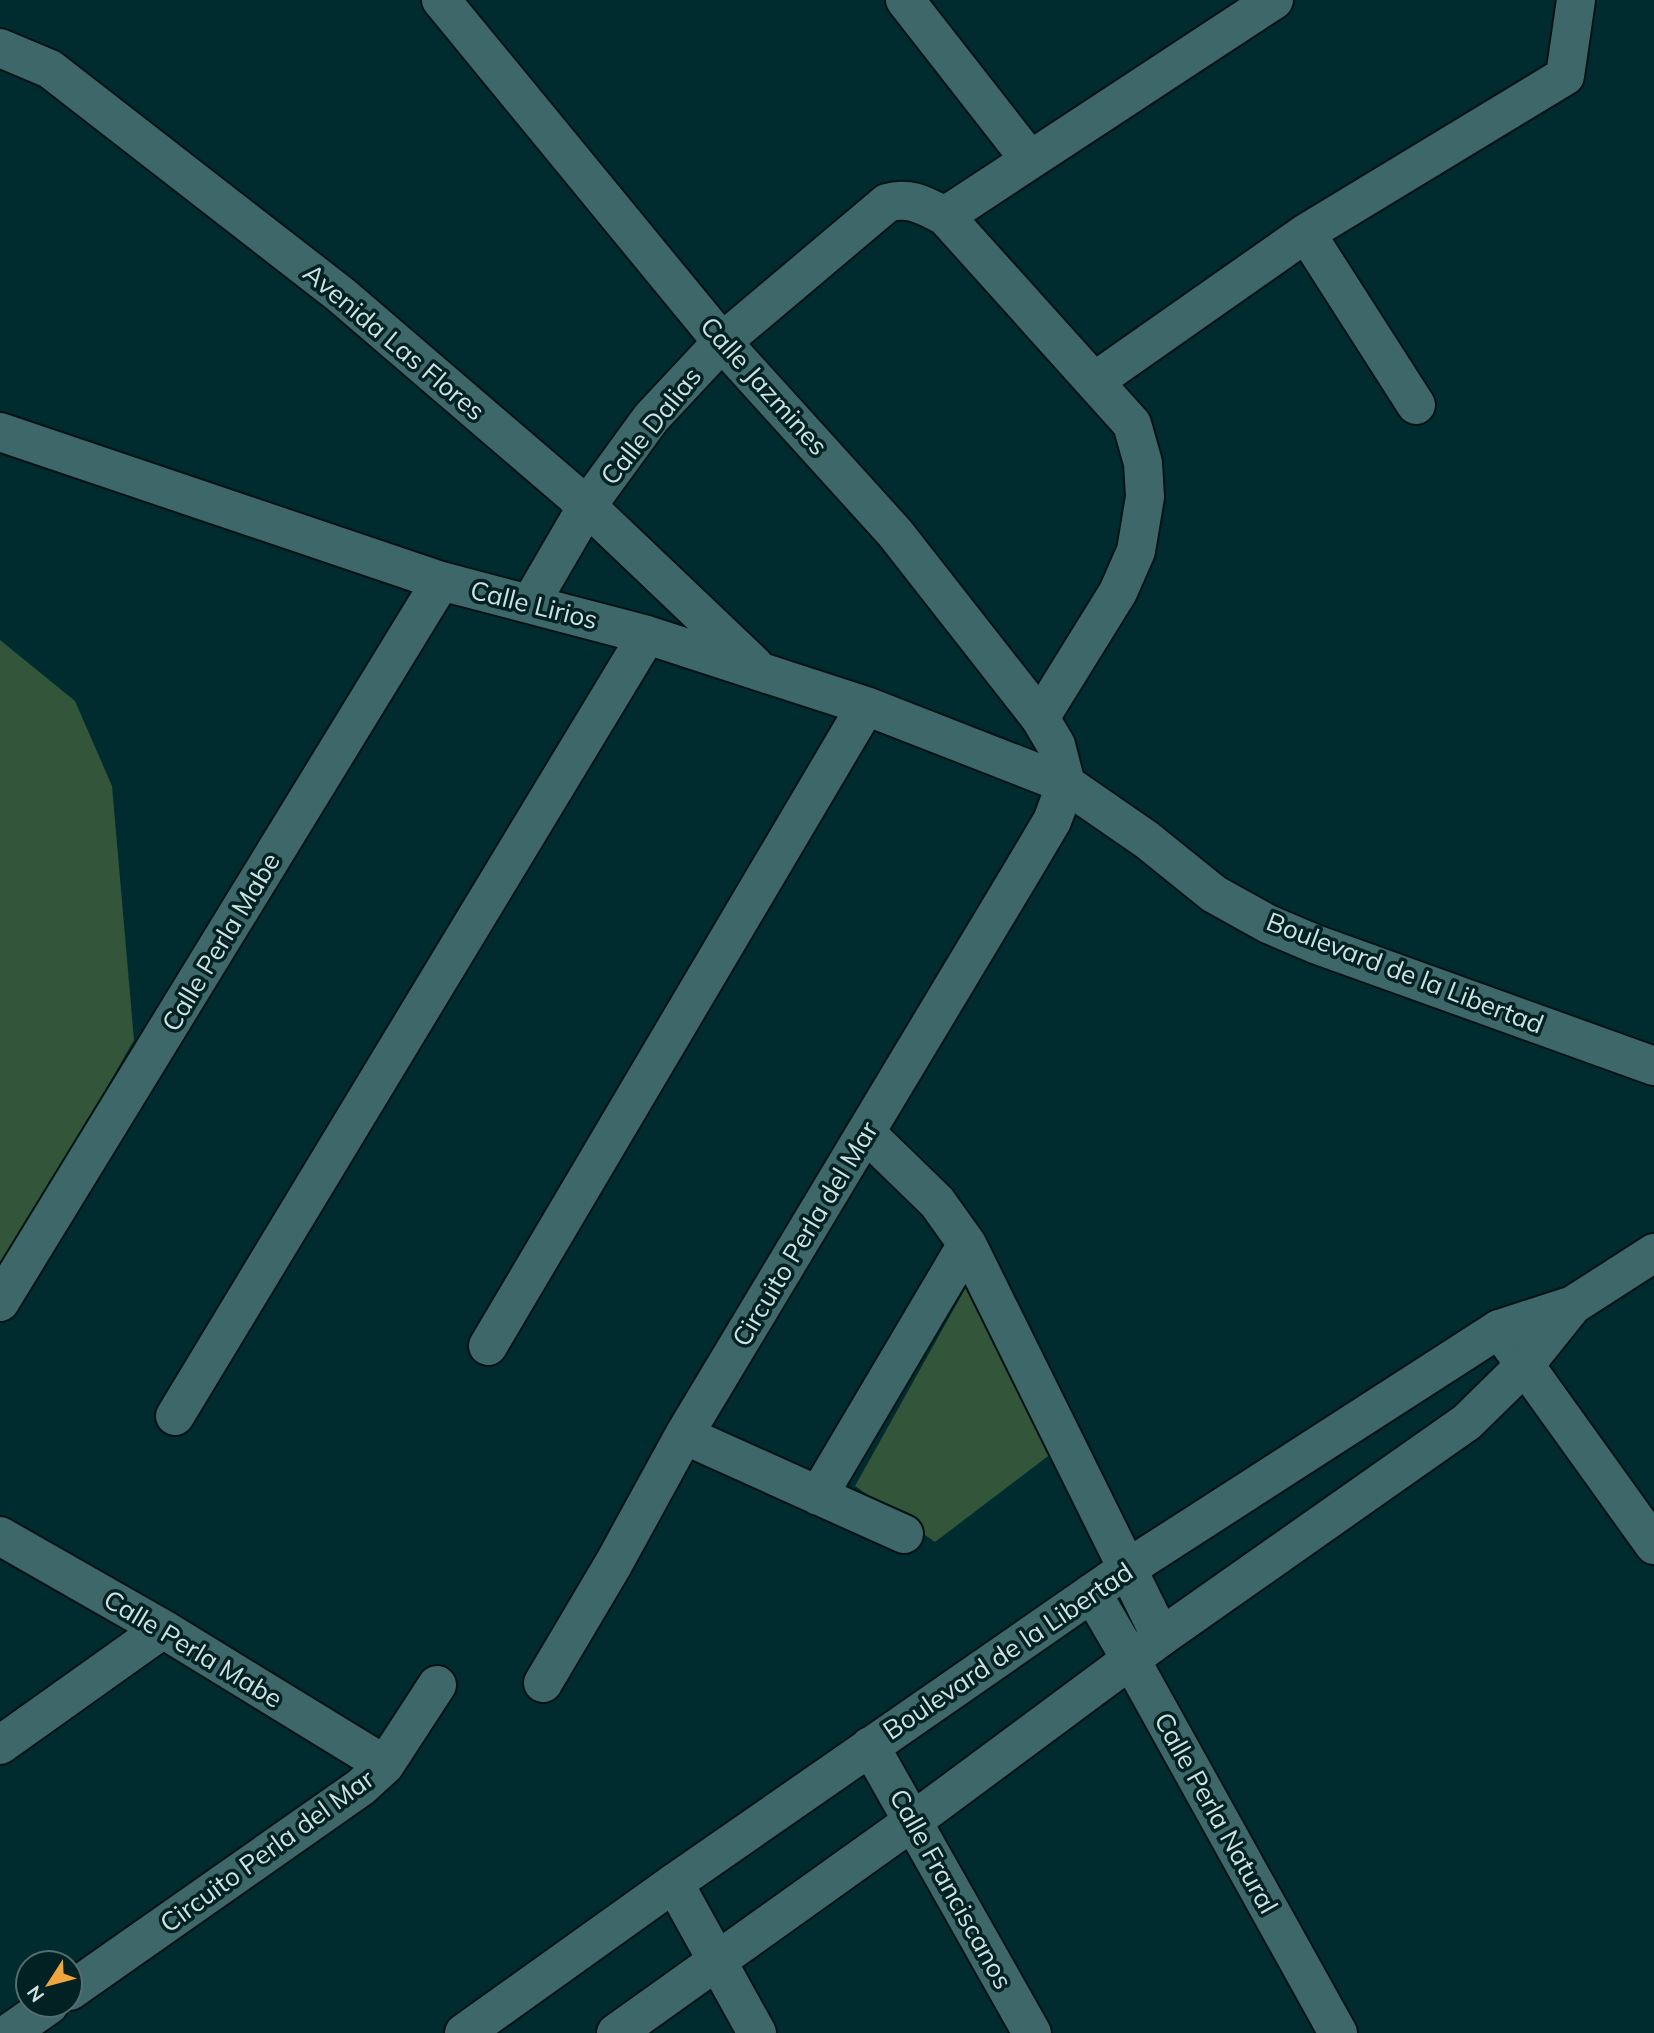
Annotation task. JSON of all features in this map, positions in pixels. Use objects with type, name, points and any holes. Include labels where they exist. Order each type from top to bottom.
[{"type":"street","name":"Calle Jazmines","points":[[441,0],[722,342],[895,533],[1040,718],[1056,746],[1066,784]]},
{"type":"street","points":[[905,0],[1030,160]]},
{"type":"street","points":[[1040,718],[1118,592],[1136,551],[1145,497],[1143,463],[1132,424],[945,216],[1274,0]]},
{"type":"street","points":[[1095,381],[1306,233],[1565,76],[1576,0]]},
{"type":"street","points":[[0,23],[50,69]]},
{"type":"street","name":"Avenida Las Flores","points":[[0,48],[50,69],[341,295],[587,506],[760,671]]},
{"type":"street","name":"Calle Dalias","points":[[530,604],[587,506],[651,418],[722,342],[887,203],[902,198],[945,216]]},
{"type":"street","points":[[1306,233],[1416,405]]},
{"type":"street","name":"Calle Lirios","points":[[0,432],[441,581],[647,635],[866,706],[1066,784]]},
{"type":"street","name":"Calle Perla Mabe","points":[[0,1302],[441,581]]},
{"type":"street","points":[[175,1416],[647,635]]},
{"type":"street","points":[[488,1346],[866,706]]},
{"type":"street","name":"Boulevard de la Libertad","points":[[1066,784],[1147,840],[1214,894],[1268,924],[1315,944],[1654,1066]]},
{"type":"street","name":"Circuito Perla del Mar","points":[[543,1683],[614,1563],[684,1435],[1052,821],[1066,784]]},
{"type":"street","points":[[866,1133],[937,1202],[967,1244],[1161,1637]]},
{"type":"street","points":[[818,1496],[967,1244]]},
{"type":"street","name":"Boulevard de la Libertad","points":[[464,2033],[674,1883],[1128,1568],[1499,1329],[1573,1305],[1654,1253]]},
{"type":"street","name":"Boulevard de la Libertad","points":[[616,2033],[913,1821],[1161,1637],[1467,1422],[1525,1365],[1573,1305]]},
{"type":"street","points":[[1499,1329],[1654,1545]]},
{"type":"street","points":[[684,1435],[904,1535]]},
{"type":"street","name":"Calle Perla Mabe","points":[[0,1536],[163,1629],[385,1765]]},
{"type":"street","name":"Calle Perla Natural","points":[[1092,1593],[1338,2033]]},
{"type":"street","points":[[0,1745],[163,1629]]},
{"type":"street","name":"Circuito Perla del Mar","points":[[84,1981],[361,1787],[385,1765],[438,1685]]},
{"type":"street","name":"Calle Franciscanos","points":[[870,1746],[1032,2033]]},
{"type":"street","points":[[674,1883],[757,2033]]},
{"type":"street","points":[[9,2033],[29,2019]]},
{"type":"green space","points":[[0,640],[75,701],[112,786],[134,1040],[0,1274]]},
{"type":"green space","points":[[970,1280],[1060,1447],[935,1542],[855,1486]]}]
